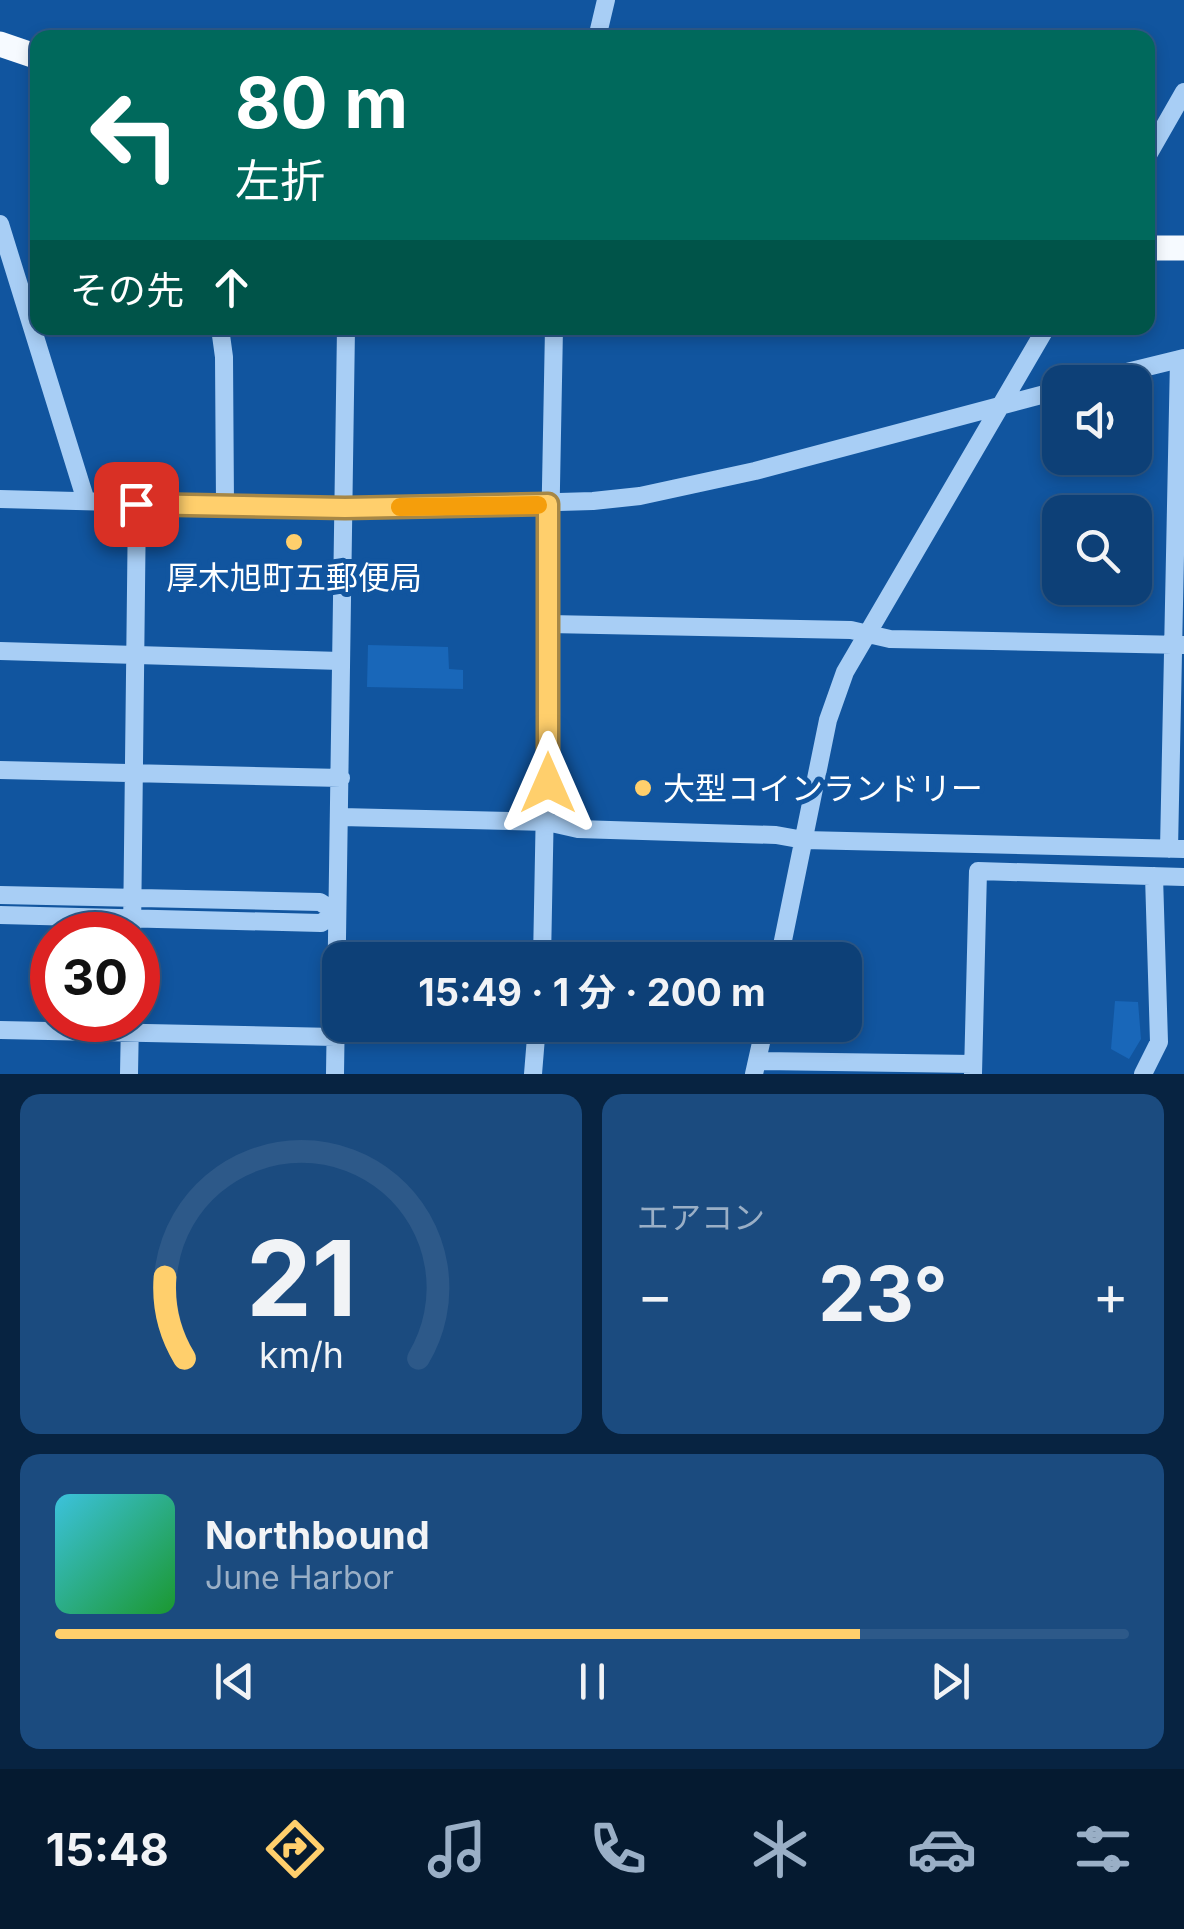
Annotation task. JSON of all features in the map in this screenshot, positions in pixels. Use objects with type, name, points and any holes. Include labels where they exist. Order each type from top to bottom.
[{"type":"main road","points":[[0,44],[30,54]]},
{"type":"main road","points":[[1155,248],[1184,248]]},
{"type":"street","points":[[599,30],[606,0]]},
{"type":"street","points":[[1155,142],[1184,92]]},
{"type":"street","points":[[0,224],[30,321]]},
{"type":"street","points":[[34,335],[86,501]]},
{"type":"street","points":[[221,335],[225,505]]},
{"type":"street","points":[[337,942],[346,335]]},
{"type":"street","points":[[543,942],[554,335]]},
{"type":"street","points":[[783,942],[836,694],[866,634],[1042,335]]},
{"type":"street","points":[[341,817],[547,822],[578,829],[776,835],[804,840],[1177,849],[1182,359],[1152,366]]},
{"type":"street","points":[[0,499],[345,508],[548,504],[640,496],[1042,395]]},
{"type":"street","points":[[133,912],[136,504]]},
{"type":"street","points":[[549,624],[851,630],[890,639],[1179,644]]},
{"type":"street","points":[[0,651],[341,661]]},
{"type":"street","points":[[0,770],[341,778]]},
{"type":"street","points":[[761,1042],[756,1068],[973,1069],[978,871],[1184,877]]},
{"type":"street","points":[[1143,1074],[1159,1042],[1154,876]]},
{"type":"street","points":[[0,895],[103,912]]},
{"type":"street","points":[[160,915],[320,902],[337,913]]},
{"type":"street","points":[[0,915],[30,915]]},
{"type":"street","points":[[160,1028],[322,1036]]},
{"type":"street","points":[[0,1030],[30,1029]]},
{"type":"street","points":[[129,1074],[130,1042]]},
{"type":"street","points":[[335,1074],[336,1042]]},
{"type":"street","points":[[533,1074],[536,1042]]},
{"type":"shaded area","points":[[368,645],[448,647],[449,669],[463,670],[463,689],[367,687]]},
{"type":"shaded area","points":[[1115,1001],[1138,1002],[1141,1039],[1129,1059],[1111,1049]]},
{"type":"slow traffic","points":[[400,507],[538,505]]},
{"type":"place","name":"厚木旭町五郵便局","points":[[294,542]]},
{"type":"place","name":"大型コインランドリー","points":[[643,788]]},
{"type":"route","points":[[136,504],[345,508],[548,504],[548,783]]}]
